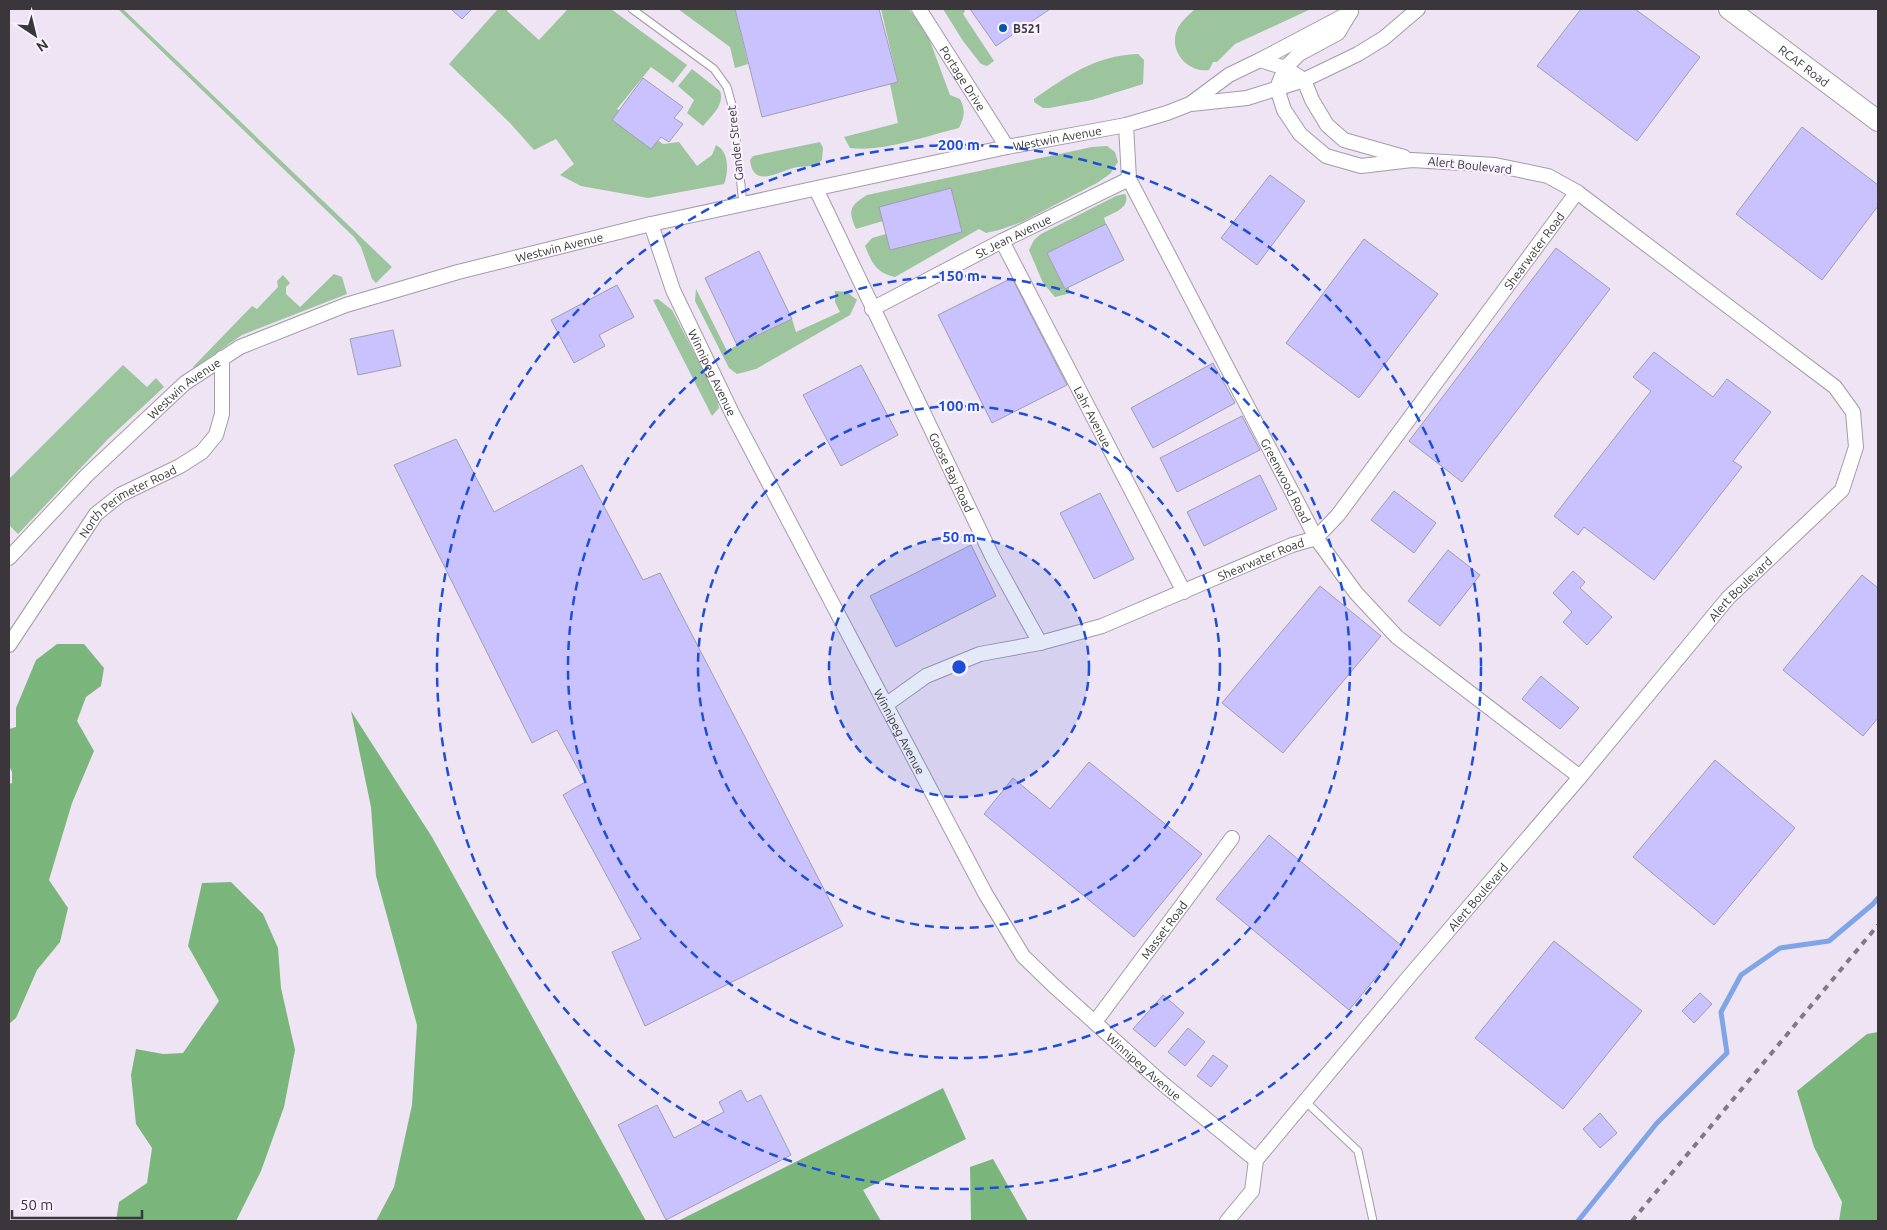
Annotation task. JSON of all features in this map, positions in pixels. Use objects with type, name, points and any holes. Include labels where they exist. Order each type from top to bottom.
[{"type":"main road","name":"RCAF Road","points":[[1729,9],[1878,121]]},
{"type":"street","name":"Portage Drive","points":[[919,9],[1007,148]]},
{"type":"street","name":"Westwin Avenue","points":[[1190,104],[1247,98],[1304,80],[1358,54],[1384,38],[1418,9]]},
{"type":"street","name":"Westwin Avenue","points":[[9,558],[87,475],[184,384],[240,347],[346,305],[458,272],[651,224],[1007,148],[1126,125],[1167,113],[1190,104],[1229,75],[1353,11]]},
{"type":"street","points":[[1277,88],[1285,68],[1299,54],[1338,33],[1353,11]]},
{"type":"street","points":[[1260,60],[1285,68],[1304,80]]},
{"type":"street","name":"Alert Boulevard","points":[[1304,80],[1312,100],[1327,126],[1344,140],[1412,160]]},
{"type":"street","name":"Alert Boulevard","points":[[1256,1160],[1580,777],[1728,598],[1842,490],[1856,447],[1853,412],[1835,387],[1577,192],[1548,176],[1495,165],[1412,160],[1361,166],[1326,156],[1300,134],[1284,110],[1277,88]]},
{"type":"street","name":"Greenwood Road","points":[[1126,125],[1129,179],[1316,538],[1356,593],[1398,637],[1580,777]]},
{"type":"street","name":"St Jean Avenue","points":[[872,309],[1002,241],[1129,179]]},
{"type":"street","name":"Goose Bay Road","points":[[816,189],[993,558],[1040,644]]},
{"type":"street","name":"Shearwater Road","points":[[887,704],[926,676],[980,654],[1040,644],[1102,626],[1292,545],[1316,538],[1338,515],[1577,192]]},
{"type":"street","name":"Winnipeg Avenue","points":[[651,224],[672,290],[729,406],[981,884],[1023,956],[1162,1083],[1256,1160]]},
{"type":"street","name":"Lahr Avenue","points":[[1002,241],[1184,592]]},
{"type":"street","name":"North Perimeter Road","points":[[9,645],[96,514],[120,495],[180,466],[202,452],[216,435],[222,414],[222,358]]},
{"type":"street","name":"Masset Road","points":[[1095,1022],[1232,838]]},
{"type":"street","points":[[1227,1221],[1252,1191],[1256,1160]]},
{"type":"lane","name":"Gander Street","points":[[632,9],[714,69],[727,87],[733,109],[743,204]]},
{"type":"lane","points":[[1305,1101],[1358,1151],[1373,1221]]},
{"type":"green space","points":[[118,9],[123,9],[392,267],[376,283],[372,279],[361,247],[354,237]]},
{"type":"green space","points":[[498,9],[508,9],[507,11],[539,40],[568,9],[611,9],[687,65],[673,83],[651,67],[617,109],[663,144],[679,142],[697,166],[712,155],[716,145],[726,157],[727,173],[724,184],[648,198],[581,186],[560,175],[574,164],[556,139],[534,150],[510,123],[449,64]]},
{"type":"green space","points":[[678,9],[735,9],[748,64],[735,68],[730,47]]},
{"type":"green space","points":[[881,9],[909,9],[927,33],[950,95],[960,99],[962,103],[963,117],[959,128],[891,146],[863,149],[850,148],[844,137],[898,123],[890,84],[898,82]]},
{"type":"green space","points":[[943,9],[964,9],[963,14],[994,61],[987,66],[981,64],[963,41]]},
{"type":"green space","points":[[1195,9],[1311,9],[1235,44],[1217,62],[1213,62],[1209,70],[1202,70],[1189,65],[1183,60],[1176,48],[1175,41],[1179,26]]},
{"type":"green space","points":[[1138,54],[1144,60],[1143,84],[1092,100],[1049,108],[1043,108],[1034,102],[1034,99],[1083,68],[1108,58]]},
{"type":"green space","points":[[692,69],[720,91],[721,96],[719,106],[703,126],[687,113],[694,100],[678,86]]},
{"type":"green space","points":[[820,142],[823,148],[822,160],[815,165],[793,168],[766,176],[756,174],[752,169],[750,160],[753,156]]},
{"type":"green space","points":[[1107,146],[1115,152],[1118,162],[1110,174],[1097,183],[1022,222],[986,233],[979,229],[895,277],[879,270],[865,246],[872,238],[886,234],[883,221],[856,229],[852,218],[852,209],[857,202],[867,195],[1092,147]]},
{"type":"green space","points":[[1126,195],[1125,204],[1120,210],[1104,218],[1106,224],[1047,253],[1065,289],[1068,287],[1071,293],[1055,297],[1043,283],[1029,250],[1034,240],[1041,234],[1116,196]]},
{"type":"green space","points":[[334,274],[342,277],[347,294],[242,335],[193,367],[252,306],[257,309],[278,287],[277,281],[283,275],[290,283],[286,287],[286,294],[300,307]]},
{"type":"green space","points":[[696,289],[727,351],[792,319],[796,332],[840,312],[835,302],[835,291],[847,292],[857,300],[850,315],[756,369],[737,374],[729,368],[695,301]]},
{"type":"green space","points":[[658,299],[672,310],[717,397],[719,408],[712,416],[653,300]]},
{"type":"green space","points":[[123,365],[147,387],[156,378],[164,387],[108,439],[18,534],[9,525],[9,479]]},
{"type":"green space","points":[[57,644],[84,644],[104,668],[101,686],[86,697],[77,721],[94,751],[72,803],[49,880],[68,908],[60,942],[37,970],[16,1018],[9,1024],[9,784],[12,783],[12,772],[9,766],[9,729],[16,727],[16,708],[36,660]]},
{"type":"green space","points":[[351,711],[432,837],[646,1221],[376,1221],[394,1187],[412,1105],[417,1025],[376,876],[371,807]]},
{"type":"green space","points":[[231,882],[263,914],[278,948],[281,988],[295,1050],[284,1107],[261,1171],[236,1221],[116,1221],[119,1202],[147,1183],[152,1148],[136,1124],[131,1075],[136,1049],[163,1054],[183,1053],[219,1001],[188,946],[202,883]]},
{"type":"green space","points":[[1878,1032],[1878,1221],[1839,1221],[1842,1202],[1814,1147],[1797,1091],[1867,1034]]},
{"type":"green space","points":[[943,1088],[966,1139],[863,1190],[881,1221],[678,1221]]},
{"type":"green space","points":[[993,1159],[1028,1221],[971,1221],[970,1167]]},
{"type":"building","points":[[451,9],[472,9],[462,19]]},
{"type":"building","points":[[735,9],[879,9],[898,82],[762,117]]},
{"type":"building","name":"B521","points":[[970,9],[1050,9],[996,46]]},
{"type":"building","points":[[1581,9],[1635,9],[1700,57],[1637,141],[1537,66]]},
{"type":"building","points":[[643,78],[683,107],[674,118],[683,124],[669,142],[661,137],[651,149],[612,120]]},
{"type":"building","points":[[1802,127],[1878,185],[1878,206],[1822,280],[1736,214]]},
{"type":"building","points":[[1270,175],[1305,201],[1257,265],[1221,238]]},
{"type":"building","points":[[951,188],[962,232],[890,250],[879,207]]},
{"type":"building","points":[[1106,224],[1124,260],[1065,289],[1047,253]]},
{"type":"building","points":[[1364,239],[1438,294],[1359,398],[1286,343]]},
{"type":"building","points":[[1556,248],[1610,289],[1462,482],[1409,441]]},
{"type":"building","points":[[759,251],[792,319],[737,345],[705,278]]},
{"type":"building","points":[[1012,278],[1067,385],[992,423],[938,315]]},
{"type":"building","points":[[617,285],[634,317],[599,335],[605,346],[574,363],[551,320]]},
{"type":"building","points":[[393,330],[401,366],[358,375],[350,339]]},
{"type":"building","points":[[1654,352],[1713,397],[1727,379],[1771,412],[1733,461],[1742,467],[1654,580],[1584,527],[1578,535],[1554,516],[1651,391],[1633,377]]},
{"type":"building","points":[[1213,363],[1235,403],[1153,448],[1131,408]]},
{"type":"building","points":[[861,365],[898,435],[841,466],[803,395]]},
{"type":"building","points":[[1242,416],[1260,450],[1177,492],[1160,458]]},
{"type":"building","points":[[456,439],[494,512],[582,465],[643,580],[660,573],[843,926],[645,1026],[612,952],[641,939],[563,795],[585,782],[557,730],[532,743],[394,465]]},
{"type":"building","points":[[1260,475],[1277,509],[1204,546],[1187,512]]},
{"type":"building","points":[[1394,491],[1436,523],[1414,553],[1371,520]]},
{"type":"building","points":[[1100,493],[1134,559],[1094,579],[1060,513]]},
{"type":"building","points":[[971,545],[996,596],[896,647],[870,596]]},
{"type":"building","points":[[1448,550],[1480,575],[1440,626],[1408,601]]},
{"type":"building","points":[[1573,571],[1585,582],[1580,588],[1612,617],[1587,645],[1563,622],[1572,612],[1553,593]]},
{"type":"building","points":[[1862,575],[1878,588],[1878,718],[1863,736],[1783,670]]},
{"type":"building","points":[[1320,586],[1381,636],[1283,753],[1222,703]]},
{"type":"building","points":[[1541,676],[1579,708],[1560,729],[1522,699]]},
{"type":"building","points":[[1715,760],[1795,828],[1714,925],[1633,857]]},
{"type":"building","points":[[1089,762],[1202,854],[1134,937],[984,814],[1013,778],[1050,809]]},
{"type":"building","points":[[1269,835],[1402,946],[1349,1010],[1216,899]]},
{"type":"building","points":[[1554,941],[1642,1011],[1563,1109],[1475,1038]]},
{"type":"building","points":[[1700,993],[1712,1004],[1694,1023],[1682,1011]]},
{"type":"building","points":[[1163,995],[1184,1013],[1155,1047],[1133,1029]]},
{"type":"building","points":[[1188,1028],[1205,1042],[1185,1066],[1168,1052]]},
{"type":"building","points":[[1213,1055],[1228,1066],[1211,1087],[1197,1076]]},
{"type":"building","points":[[741,1090],[747,1102],[761,1095],[791,1155],[666,1220],[618,1125],[657,1105],[674,1138],[724,1112],[719,1102]]},
{"type":"building","points":[[1600,1113],[1617,1133],[1600,1148],[1583,1129]]},
{"type":"waterway","points":[[1578,1221],[1657,1123],[1727,1053],[1721,1012],[1741,975],[1780,948],[1829,941],[1878,898]]},
{"type":"railway","points":[[1632,1221],[1878,925]]},
{"type":"place","name":"B521","points":[[1003,28]]}]
